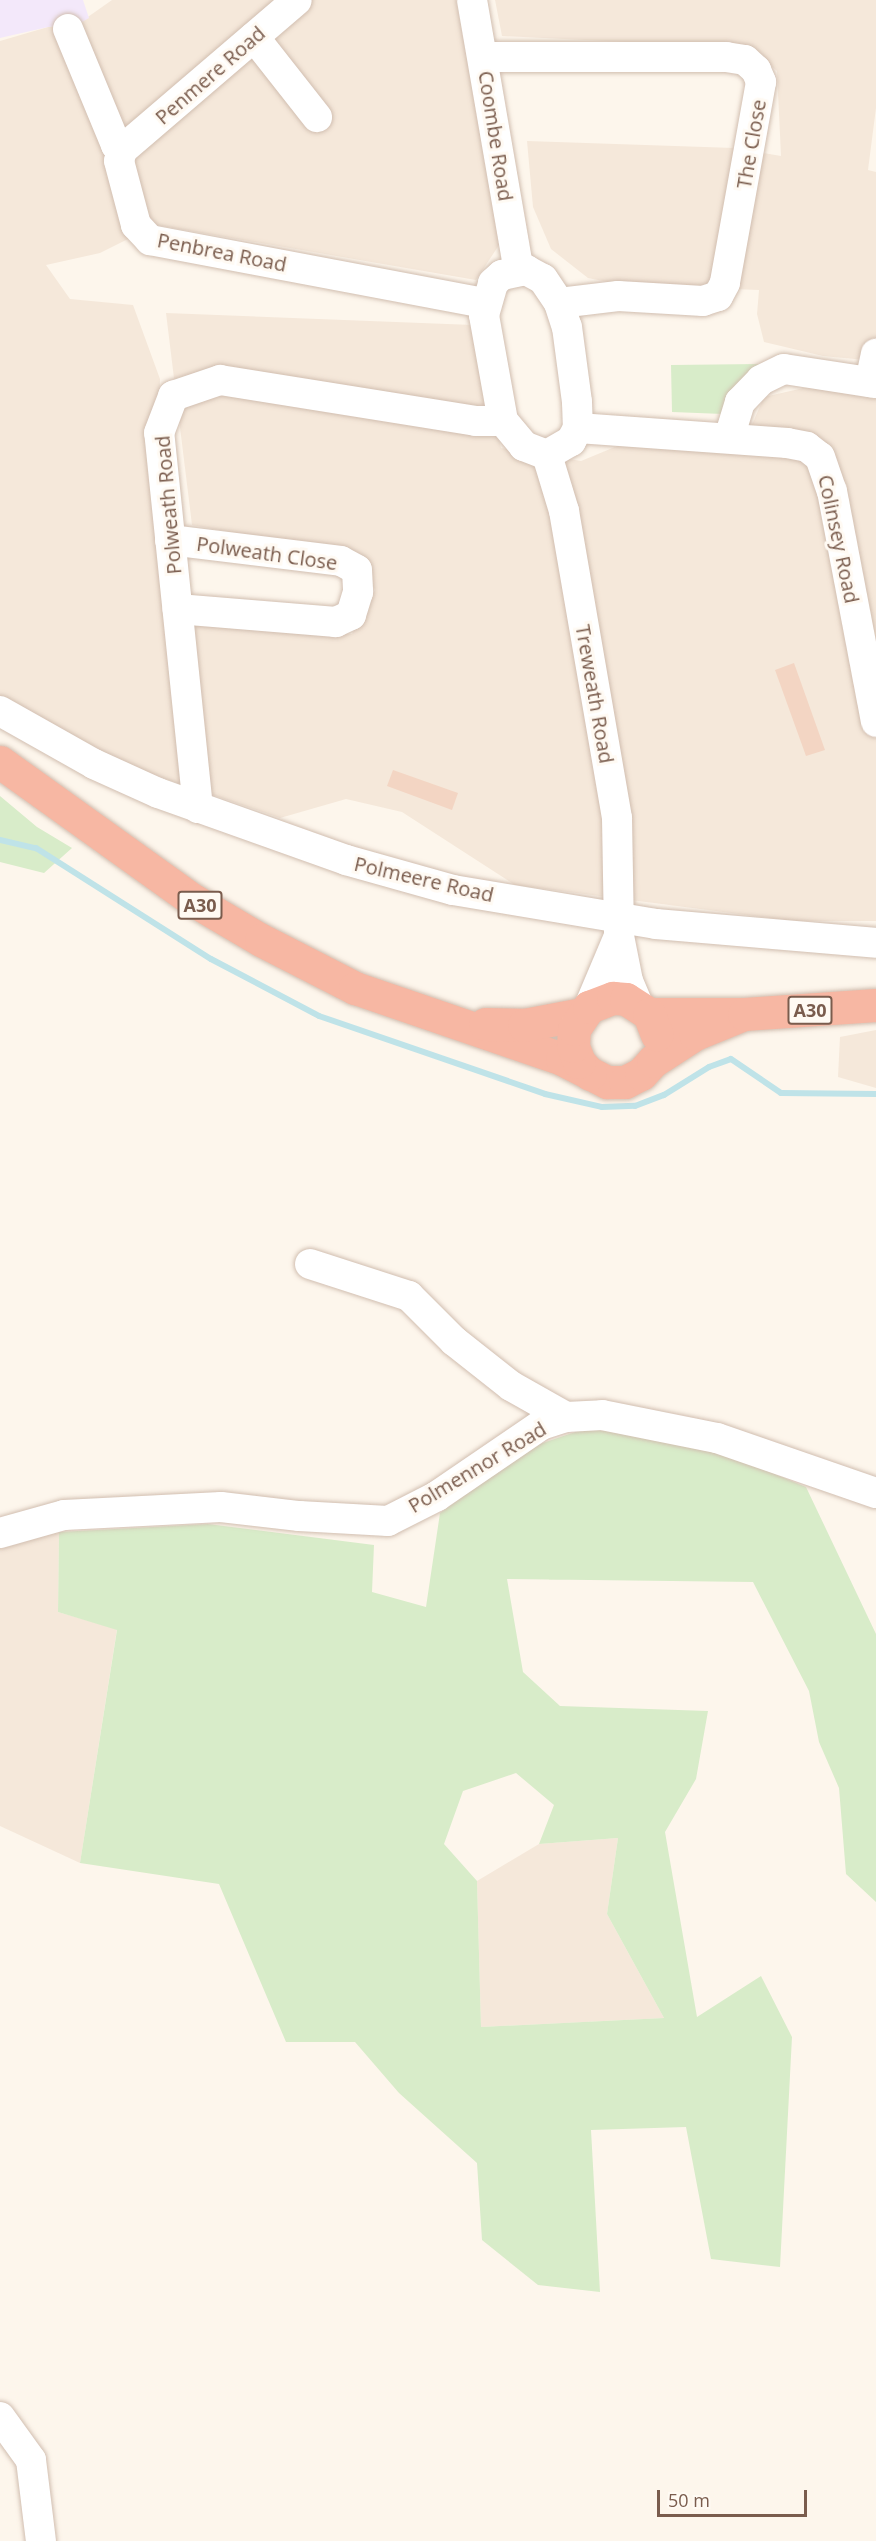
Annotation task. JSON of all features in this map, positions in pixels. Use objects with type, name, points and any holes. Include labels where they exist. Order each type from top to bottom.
[{"type":"highway","name":"A30","points":[[0,762],[193,900],[355,988],[421,1014],[562,1059],[607,1082],[625,1082],[641,1074],[653,1061],[695,1034],[744,1014]]},
{"type":"highway","name":"A30","points":[[421,1014],[491,1025],[524,1025],[586,1010],[613,998],[643,1009],[744,1014],[876,1005]]},
{"type":"highway","points":[[643,1009],[656,1029],[658,1045],[653,1061]]},
{"type":"highway","points":[[586,1010],[574,1029],[573,1046],[579,1062],[590,1074]]},
{"type":"street","name":"Penmere Road","points":[[122,150],[297,0]]},
{"type":"street","name":"Coombe Road","points":[[472,0],[519,271]]},
{"type":"street","name":"Penbrea Road","points":[[68,29],[116,145],[122,150],[119,161],[136,225],[150,240],[485,303]]},
{"type":"street","points":[[254,37],[317,117]]},
{"type":"street","name":"The Close","points":[[483,57],[726,57],[745,60],[756,70],[760,82],[725,283],[718,296],[703,301],[618,296],[559,303]]},
{"type":"street","points":[[525,270],[543,279],[559,303],[567,327],[578,428],[571,441],[547,455],[524,446],[503,421],[495,393],[485,303],[493,283],[502,275],[519,271],[525,270]]},
{"type":"street","points":[[729,438],[740,402],[761,380],[784,369],[874,373]]},
{"type":"street","name":"Polweath Road","points":[[198,807],[159,433],[173,396],[220,380],[475,421],[503,421]]},
{"type":"street","name":"Colinsey Road","points":[[578,428],[787,443],[807,447],[820,457],[832,491],[876,722]]},
{"type":"street","name":"Treweath Road","points":[[547,455],[564,511],[617,818],[620,926],[628,981],[643,1009]]},
{"type":"street","name":"Polweath Close","points":[[170,540],[341,561],[357,570],[358,592],[351,615],[336,622],[178,609]]},
{"type":"street","name":"Polmeere Road","points":[[0,711],[94,764],[198,807],[346,860],[453,890],[620,926],[876,943]]},
{"type":"street","name":"Treweath Road","points":[[586,1010],[620,926]]},
{"type":"street","points":[[310,1264],[409,1296],[454,1341],[511,1386],[566,1417]]},
{"type":"street","name":"Polmennor Road","points":[[0,1533],[64,1515],[221,1507],[299,1516],[388,1521],[437,1496],[541,1425],[566,1417],[602,1415],[717,1438],[876,1493]]},
{"type":"street","points":[[0,2417],[31,2460],[41,2541]]},
{"type":"shaded area","points":[[0,0],[83,0],[89,18],[75,26],[48,27],[0,38]]},
{"type":"shaded area","points":[[112,0],[456,0],[501,242],[476,280],[156,225],[100,253],[46,265],[70,299],[133,305],[160,379],[156,535],[167,619],[352,634],[375,590],[356,555],[192,525],[166,313],[473,325],[501,448],[581,461],[627,442],[741,450],[764,397],[808,387],[876,399],[876,921],[792,921],[515,885],[402,812],[346,799],[280,818],[122,764],[0,699],[0,41],[48,27],[75,26]]},
{"type":"shaded area","points":[[495,0],[876,0],[876,108],[868,170],[876,172],[876,361],[823,356],[764,342],[757,314],[759,290],[623,285],[588,278],[551,249],[533,207],[527,141],[734,148],[781,156],[777,71],[750,48],[502,36]]},
{"type":"shaded area","points":[[876,1030],[876,1088],[838,1077],[840,1037]]},
{"type":"shaded area","points":[[59,1532],[58,1612],[117,1629],[80,1863],[0,1826],[0,1549]]},
{"type":"shaded area","points":[[618,1838],[607,1914],[664,2018],[481,2027],[477,1881],[539,1844]]},
{"type":"green space","points":[[759,364],[723,414],[672,412],[671,365]]},
{"type":"green space","points":[[0,796],[37,827],[72,848],[44,873],[0,862]]},
{"type":"green space","points":[[587,1428],[714,1449],[806,1487],[876,1634],[876,1902],[846,1874],[839,1788],[819,1742],[809,1691],[753,1582],[507,1579],[523,1672],[560,1706],[708,1711],[696,1779],[665,1832],[697,2017],[761,1976],[792,2037],[780,2267],[711,2259],[686,2127],[591,2130],[600,2292],[538,2285],[482,2240],[477,2163],[399,2093],[355,2042],[286,2042],[219,1884],[80,1863],[117,1630],[58,1612],[59,1532],[208,1524],[374,1545],[372,1592],[426,1607],[440,1513],[534,1446]],"holes":[[[516,1773],[554,1805],[539,1844],[618,1838],[607,1914],[664,2018],[481,2027],[477,1881],[444,1844],[463,1791]]]},
{"type":"building","points":[[794,663],[825,750],[806,756],[775,670]]},
{"type":"building","points":[[393,770],[458,793],[452,810],[387,786]]},
{"type":"waterway","points":[[0,840],[36,848],[211,959],[319,1016],[545,1094],[602,1107],[635,1106],[664,1095],[709,1067],[731,1059],[781,1093],[876,1094]]}]
